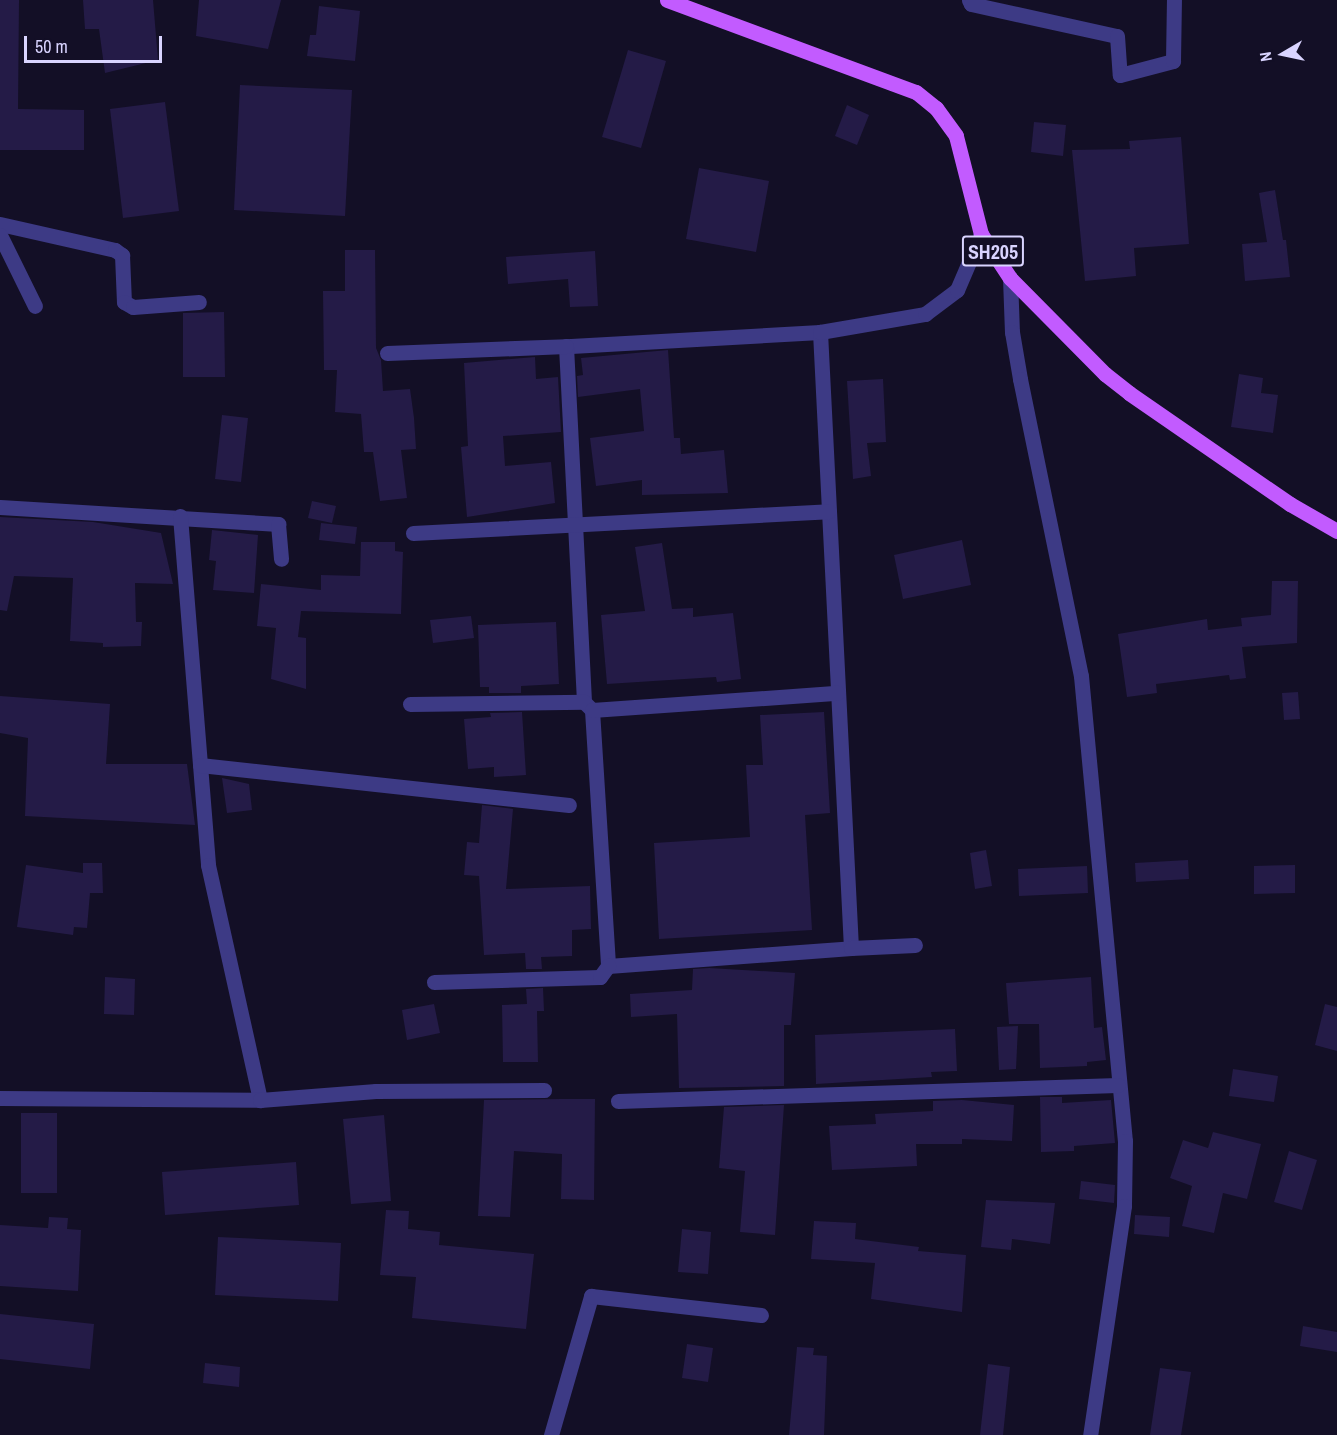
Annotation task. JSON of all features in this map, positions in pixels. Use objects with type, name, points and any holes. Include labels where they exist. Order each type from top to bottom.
[{"type":"main road","name":"SH205","points":[[667,0],[916,92],[936,108],[956,136],[981,234],[1010,278],[1121,387],[1290,504],[1337,531]]},
{"type":"street","points":[[969,0],[971,4],[1117,36],[1120,75],[1173,61],[1174,0]]},
{"type":"street","points":[[0,224],[115,250],[122,255],[124,302],[133,307],[199,302]]},
{"type":"street","points":[[387,353],[820,332],[925,314],[957,291],[981,234]]},
{"type":"street","points":[[0,235],[35,306]]},
{"type":"street","points":[[1010,278],[1012,332],[1018,367],[1081,676],[1125,1141],[1124,1206],[1090,1435]]},
{"type":"street","points":[[820,332],[851,948]]},
{"type":"street","points":[[434,982],[600,977],[608,966],[588,706],[566,346]]},
{"type":"street","points":[[0,507],[180,516],[278,525],[281,559]]},
{"type":"street","points":[[413,533],[828,511]]},
{"type":"street","points":[[180,516],[208,865],[260,1100]]},
{"type":"street","points":[[410,704],[588,706],[837,693]]},
{"type":"street","points":[[200,765],[569,805]]},
{"type":"street","points":[[608,966],[915,945]]},
{"type":"street","points":[[618,1101],[1118,1084]]},
{"type":"street","points":[[0,1098],[260,1100],[376,1091],[544,1090]]},
{"type":"street","points":[[550,1435],[591,1296],[761,1315]]},
{"type":"building","points":[[0,0],[19,0],[18,109],[84,110],[84,150],[0,150]]},
{"type":"building","points":[[83,0],[153,0],[158,60],[105,73],[99,29],[85,29]]},
{"type":"building","points":[[199,0],[281,0],[268,49],[196,36]]},
{"type":"building","points":[[319,6],[360,11],[355,61],[307,56],[310,35],[316,35]]},
{"type":"building","points":[[628,50],[666,61],[641,148],[602,137]]},
{"type":"building","points":[[240,85],[352,90],[345,216],[234,210]]},
{"type":"building","points":[[165,102],[179,211],[123,218],[110,109]]},
{"type":"building","points":[[847,105],[869,115],[857,145],[835,136]]},
{"type":"building","points":[[1034,122],[1066,125],[1063,156],[1031,152]]},
{"type":"building","points":[[1181,137],[1189,244],[1134,248],[1136,276],[1085,281],[1072,150],[1130,149],[1129,141]]},
{"type":"building","points":[[699,168],[769,181],[756,252],[686,239]]},
{"type":"building","points":[[1275,190],[1283,240],[1286,240],[1290,277],[1245,281],[1242,244],[1267,242],[1259,193]]},
{"type":"building","points":[[345,250],[375,250],[376,348],[381,360],[383,391],[410,389],[416,449],[401,450],[407,498],[380,501],[373,452],[364,452],[361,414],[335,412],[337,370],[324,370],[323,291],[345,291]]},
{"type":"building","points":[[595,251],[598,306],[570,307],[568,279],[508,284],[506,257]]},
{"type":"building","points":[[224,312],[225,377],[183,377],[183,313]]},
{"type":"building","points":[[668,350],[674,438],[680,438],[681,454],[724,450],[728,493],[642,495],[642,480],[596,486],[590,438],[644,431],[640,389],[578,397],[577,376],[583,375],[581,358]]},
{"type":"building","points":[[535,357],[536,379],[558,377],[561,432],[503,436],[505,466],[551,462],[555,503],[467,517],[461,447],[468,446],[464,363]]},
{"type":"building","points":[[1239,374],[1263,378],[1261,393],[1278,395],[1273,433],[1231,427]]},
{"type":"building","points":[[883,379],[886,442],[867,443],[871,476],[853,479],[847,381]]},
{"type":"building","points":[[222,415],[248,418],[241,482],[215,479]]},
{"type":"building","points":[[312,501],[336,506],[332,523],[308,518]]},
{"type":"building","points":[[0,517],[93,522],[161,533],[173,584],[135,583],[136,622],[142,622],[141,646],[103,647],[103,643],[70,641],[73,578],[14,576],[7,611],[0,610]]},
{"type":"building","points":[[321,523],[357,527],[355,544],[319,540]]},
{"type":"building","points":[[212,530],[258,535],[254,593],[213,590],[216,561],[209,560]]},
{"type":"building","points":[[962,540],[971,585],[903,599],[894,555]]},
{"type":"building","points":[[361,542],[395,542],[395,551],[403,552],[401,614],[301,611],[298,637],[306,638],[306,689],[271,679],[276,628],[257,626],[261,584],[321,590],[321,575],[360,576]]},
{"type":"building","points":[[662,543],[672,609],[693,608],[693,617],[733,613],[741,679],[717,682],[716,677],[607,684],[601,615],[645,611],[635,547]]},
{"type":"building","points":[[1272,581],[1298,581],[1297,643],[1242,647],[1246,678],[1230,680],[1229,675],[1156,684],[1157,693],[1127,697],[1118,634],[1207,619],[1208,630],[1242,626],[1241,618],[1271,615]]},
{"type":"building","points":[[471,616],[474,638],[433,643],[430,620]]},
{"type":"building","points":[[556,622],[559,684],[521,686],[521,693],[489,693],[489,687],[480,687],[478,625]]},
{"type":"building","points":[[1298,692],[1300,719],[1284,720],[1282,693]]},
{"type":"building","points":[[0,696],[110,704],[106,764],[187,764],[195,825],[25,816],[28,738],[0,733]]},
{"type":"building","points":[[522,712],[526,775],[494,777],[494,767],[468,769],[464,719],[491,717],[490,713]]},
{"type":"building","points":[[824,712],[830,813],[805,815],[812,930],[659,939],[654,843],[750,837],[746,765],[763,765],[760,715]]},
{"type":"building","points":[[222,778],[249,784],[252,810],[227,813]]},
{"type":"building","points":[[482,805],[513,809],[506,889],[590,886],[591,929],[572,930],[572,956],[541,957],[542,969],[526,969],[525,953],[484,955],[479,876],[464,875],[467,842],[479,843]]},
{"type":"building","points":[[986,850],[992,886],[975,889],[970,853]]},
{"type":"building","points":[[1188,860],[1189,879],[1136,882],[1135,863]]},
{"type":"building","points":[[83,863],[102,863],[103,893],[90,893],[87,928],[74,927],[73,935],[17,927],[26,865],[83,873]]},
{"type":"building","points":[[1295,865],[1295,893],[1254,894],[1254,866]]},
{"type":"building","points":[[1087,866],[1088,893],[1019,896],[1018,869]]},
{"type":"building","points":[[693,969],[795,973],[791,1025],[784,1025],[784,1086],[679,1088],[677,1014],[631,1017],[630,994],[692,990]]},
{"type":"building","points":[[105,977],[135,979],[134,1015],[104,1014]]},
{"type":"building","points":[[1091,977],[1094,1028],[1102,1027],[1106,1060],[1087,1062],[1087,1066],[1040,1068],[1039,1024],[1009,1024],[1006,983]]},
{"type":"building","points":[[543,988],[544,1011],[537,1011],[538,1062],[503,1062],[502,1005],[527,1004],[526,989]]},
{"type":"building","points":[[434,1004],[440,1033],[407,1040],[402,1010]]},
{"type":"building","points":[[1325,1004],[1337,1007],[1337,1051],[1315,1045]]},
{"type":"building","points":[[1018,1026],[1016,1069],[999,1070],[997,1027]]},
{"type":"building","points":[[955,1029],[957,1071],[931,1072],[932,1077],[816,1084],[815,1035]]},
{"type":"building","points":[[1233,1069],[1278,1076],[1274,1102],[1229,1096]]},
{"type":"building","points":[[1040,1097],[1062,1097],[1062,1103],[1111,1100],[1115,1143],[1074,1146],[1074,1151],[1041,1152]]},
{"type":"building","points":[[595,1099],[594,1200],[561,1199],[562,1154],[514,1151],[510,1217],[478,1216],[484,1100]]},
{"type":"building","points":[[962,1100],[1014,1105],[1012,1141],[962,1139],[962,1144],[916,1144],[917,1166],[832,1170],[829,1126],[876,1124],[875,1114],[933,1111],[933,1101]]},
{"type":"building","points":[[784,1105],[775,1235],[740,1232],[745,1171],[719,1168],[724,1107]]},
{"type":"building","points":[[21,1113],[57,1113],[57,1193],[21,1193]]},
{"type":"building","points":[[384,1115],[391,1201],[351,1204],[343,1119]]},
{"type":"building","points":[[1213,1132],[1261,1144],[1247,1199],[1223,1193],[1214,1233],[1182,1226],[1192,1186],[1170,1178],[1183,1140],[1208,1148]]},
{"type":"building","points":[[1289,1151],[1317,1160],[1302,1210],[1274,1202]]},
{"type":"building","points":[[296,1162],[299,1205],[165,1215],[162,1172]]},
{"type":"building","points":[[1081,1181],[1115,1185],[1114,1203],[1079,1199]]},
{"type":"building","points":[[986,1200],[1055,1203],[1050,1244],[1012,1239],[1011,1250],[981,1247]]},
{"type":"building","points":[[386,1210],[409,1211],[408,1229],[440,1232],[439,1245],[534,1254],[526,1329],[412,1318],[416,1277],[380,1275]]},
{"type":"building","points":[[1135,1215],[1170,1217],[1169,1237],[1134,1234]]},
{"type":"building","points":[[49,1217],[68,1218],[67,1229],[81,1230],[78,1291],[0,1286],[0,1225],[48,1228]]},
{"type":"building","points":[[814,1221],[856,1223],[855,1239],[919,1247],[918,1251],[966,1255],[962,1312],[871,1299],[875,1263],[811,1259]]},
{"type":"building","points":[[682,1229],[711,1232],[708,1274],[678,1272]]},
{"type":"building","points":[[218,1237],[341,1243],[338,1301],[215,1295]]},
{"type":"building","points":[[0,1314],[94,1324],[90,1369],[0,1359]]},
{"type":"building","points":[[1303,1326],[1337,1332],[1337,1352],[1300,1346]]},
{"type":"building","points":[[687,1344],[713,1348],[708,1382],[682,1378]]},
{"type":"building","points":[[797,1347],[814,1348],[813,1355],[827,1356],[824,1435],[789,1435]]},
{"type":"building","points":[[205,1363],[240,1367],[239,1387],[203,1383]]},
{"type":"building","points":[[988,1364],[1010,1367],[1003,1435],[980,1435]]},
{"type":"building","points":[[1160,1368],[1191,1372],[1181,1435],[1150,1435]]}]
